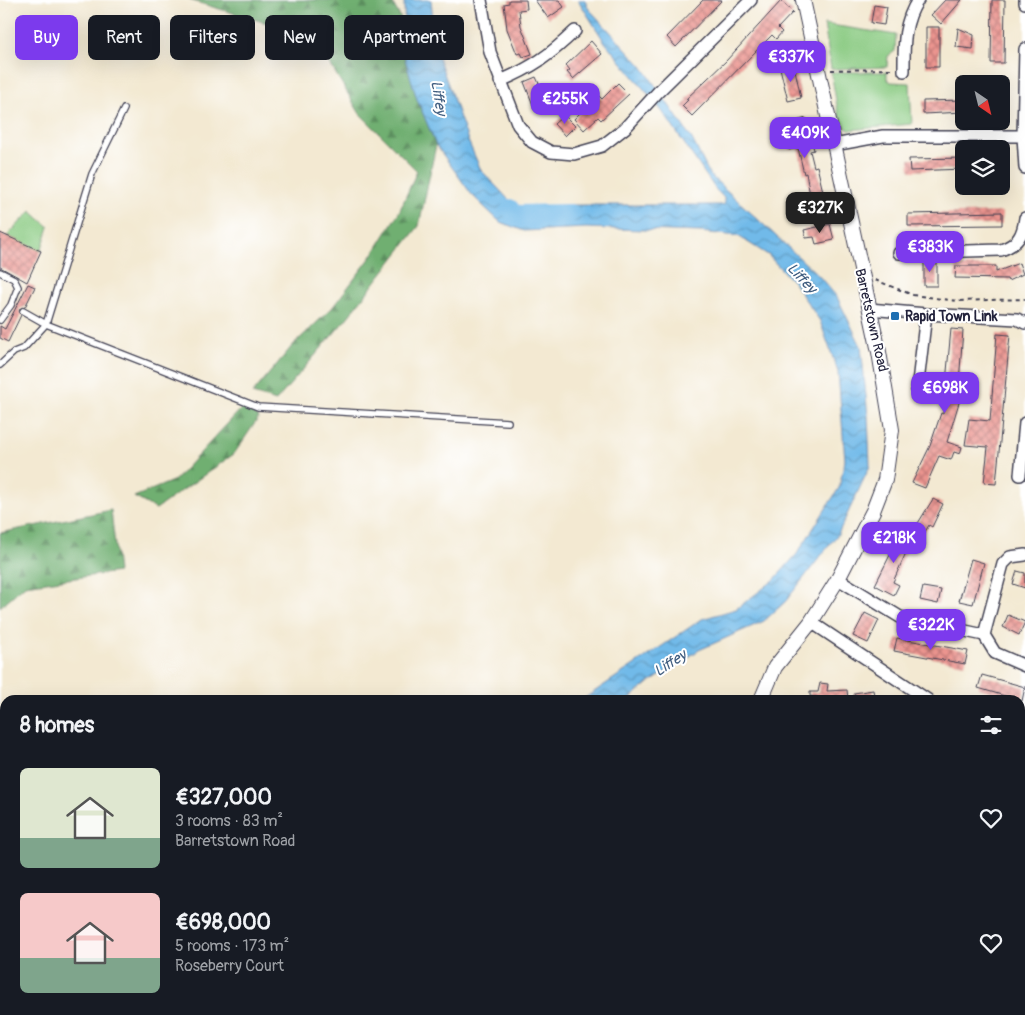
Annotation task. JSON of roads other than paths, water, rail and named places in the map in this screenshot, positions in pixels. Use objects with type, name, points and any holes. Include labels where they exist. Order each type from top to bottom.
[{"type":"street","points":[[481,0],[490,52],[518,125],[532,142],[551,152],[574,154],[602,146],[625,128],[658,92],[751,0]]},
{"type":"street","name":"Barretstown Road","points":[[763,695],[775,667],[811,622],[838,579],[873,511],[885,480],[892,430],[889,398],[803,0]]},
{"type":"street","points":[[904,70],[904,37],[909,17],[918,0]]},
{"type":"street","points":[[500,81],[535,66],[553,53],[575,31]]},
{"type":"street","points":[[1025,49],[1023,136],[1025,168]]},
{"type":"street","points":[[834,145],[883,136],[1023,136]]},
{"type":"street","points":[[899,253],[1001,250],[1013,246],[1020,239],[1025,218]]},
{"type":"street","points":[[869,309],[1017,319],[1025,323]]},
{"type":"street","points":[[917,391],[926,314]]},
{"type":"street","points":[[1020,476],[1025,423]]},
{"type":"street","points":[[1025,555],[1010,557],[1003,564],[984,635],[995,653],[1025,666]]},
{"type":"street","points":[[838,579],[900,617],[984,635]]},
{"type":"street","points":[[811,622],[920,695]]},
{"type":"lane","points":[[0,365],[14,352],[24,348],[46,324],[92,174],[124,109]]},
{"type":"lane","points":[[0,272],[17,283],[18,287],[13,307],[0,320]]},
{"type":"lane","points":[[23,311],[46,324],[258,407],[508,422]]},
{"type":"water","points":[[404,0],[431,0],[432,15],[404,15]]},
{"type":"water","points":[[578,0],[585,0],[589,9],[642,66],[692,139],[710,175],[818,275],[837,297],[861,346],[868,416],[870,466],[838,534],[785,602],[764,621],[699,650],[634,695],[589,695],[702,619],[736,609],[774,580],[797,554],[839,488],[845,460],[838,372],[820,321],[794,283],[768,255],[738,236],[700,232],[586,228],[524,231],[500,222],[472,195],[436,145],[417,99],[405,60],[439,60],[469,143],[481,170],[508,199],[534,217],[544,215],[561,205],[724,205],[724,198],[716,190],[662,111],[604,41]]},
{"type":"waterway","name":"Liffey","points":[[510,208],[514,214],[571,213]]},
{"type":"place","name":"Rapid Town Link","points":[[895,316]]}]
